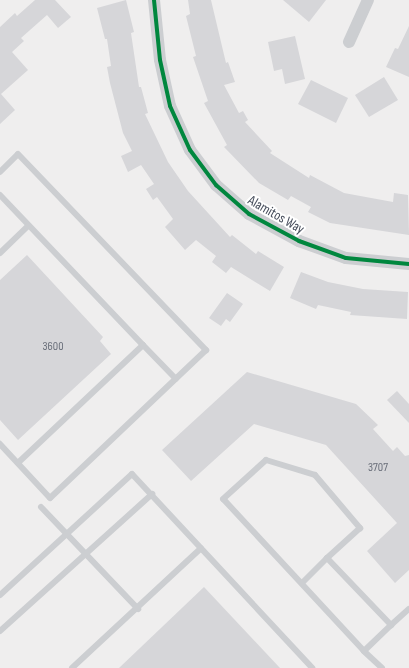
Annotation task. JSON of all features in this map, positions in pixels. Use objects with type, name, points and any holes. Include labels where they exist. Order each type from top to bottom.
[{"type":"street","name":"Alamitos Way","points":[[154,0],[160,60],[170,106],[190,150],[216,185],[249,214],[298,241],[346,258],[409,264]]},
{"type":"street","points":[[349,42],[368,0]]},
{"type":"lane","points":[[0,172],[18,154],[206,350],[50,498],[0,444]]},
{"type":"lane","points":[[0,195],[176,379]]},
{"type":"lane","points":[[0,253],[28,226]]},
{"type":"lane","points":[[18,463],[143,345]]},
{"type":"lane","points":[[302,583],[360,528],[315,475],[266,460],[223,499],[364,651],[382,668]]},
{"type":"lane","points":[[0,595],[132,474],[312,668]]},
{"type":"lane","points":[[0,631],[152,494]]},
{"type":"lane","points":[[41,507],[66,535],[138,608]]},
{"type":"lane","points":[[72,668],[201,548]]},
{"type":"lane","points":[[327,558],[391,625]]},
{"type":"lane","points":[[364,651],[409,609]]},
{"type":"building","points":[[35,0],[55,0],[71,17],[58,28],[47,15],[21,38],[24,41],[12,52],[28,70],[1,94],[15,110],[0,124],[0,27],[15,13],[17,16]]},
{"type":"building","points":[[126,0],[134,32],[131,33],[139,87],[141,87],[148,113],[145,114],[168,162],[188,191],[230,237],[232,235],[256,254],[258,251],[284,267],[270,291],[231,267],[226,273],[212,262],[216,256],[196,240],[185,250],[165,227],[173,219],[157,197],[153,200],[146,189],[154,184],[141,165],[128,172],[121,156],[132,151],[123,133],[110,83],[107,67],[111,66],[107,39],[105,39],[97,8]]},
{"type":"building","points":[[188,0],[211,0],[226,63],[228,62],[235,82],[224,85],[239,113],[243,111],[248,120],[245,122],[272,151],[270,153],[309,178],[310,175],[344,193],[393,202],[394,193],[408,195],[409,235],[330,223],[308,212],[311,207],[291,196],[288,200],[259,183],[224,147],[227,145],[204,103],[208,101],[193,57],[196,56],[186,16],[190,14]]},
{"type":"building","points":[[283,0],[326,0],[309,22]]},
{"type":"building","points":[[409,26],[409,77],[386,67],[395,48],[398,49]]},
{"type":"building","points":[[295,36],[305,79],[285,84],[282,69],[274,71],[268,42]]},
{"type":"building","points":[[384,77],[398,100],[369,117],[355,95]]},
{"type":"building","points":[[311,80],[348,98],[336,123],[298,104]]},
{"type":"building","points":[[27,255],[103,337],[100,341],[111,354],[18,440],[0,420],[0,280]]},
{"type":"building","points":[[301,272],[328,282],[363,289],[408,292],[407,319],[350,315],[351,312],[318,305],[316,309],[290,298]]},
{"type":"building","points":[[227,293],[243,304],[230,322],[226,319],[221,326],[209,318]]},
{"type":"building","points":[[247,372],[356,404],[378,425],[373,429],[393,451],[397,447],[405,456],[409,455],[409,570],[395,583],[367,551],[397,523],[326,445],[254,424],[191,481],[162,450]]},
{"type":"building","points":[[397,391],[409,404],[409,423],[387,400]]},
{"type":"building","points":[[204,587],[280,668],[119,668]]},
{"type":"cycle path","points":[[154,0],[160,60],[170,106],[190,150],[216,185],[249,214],[299,241],[346,258],[409,264]]}]
